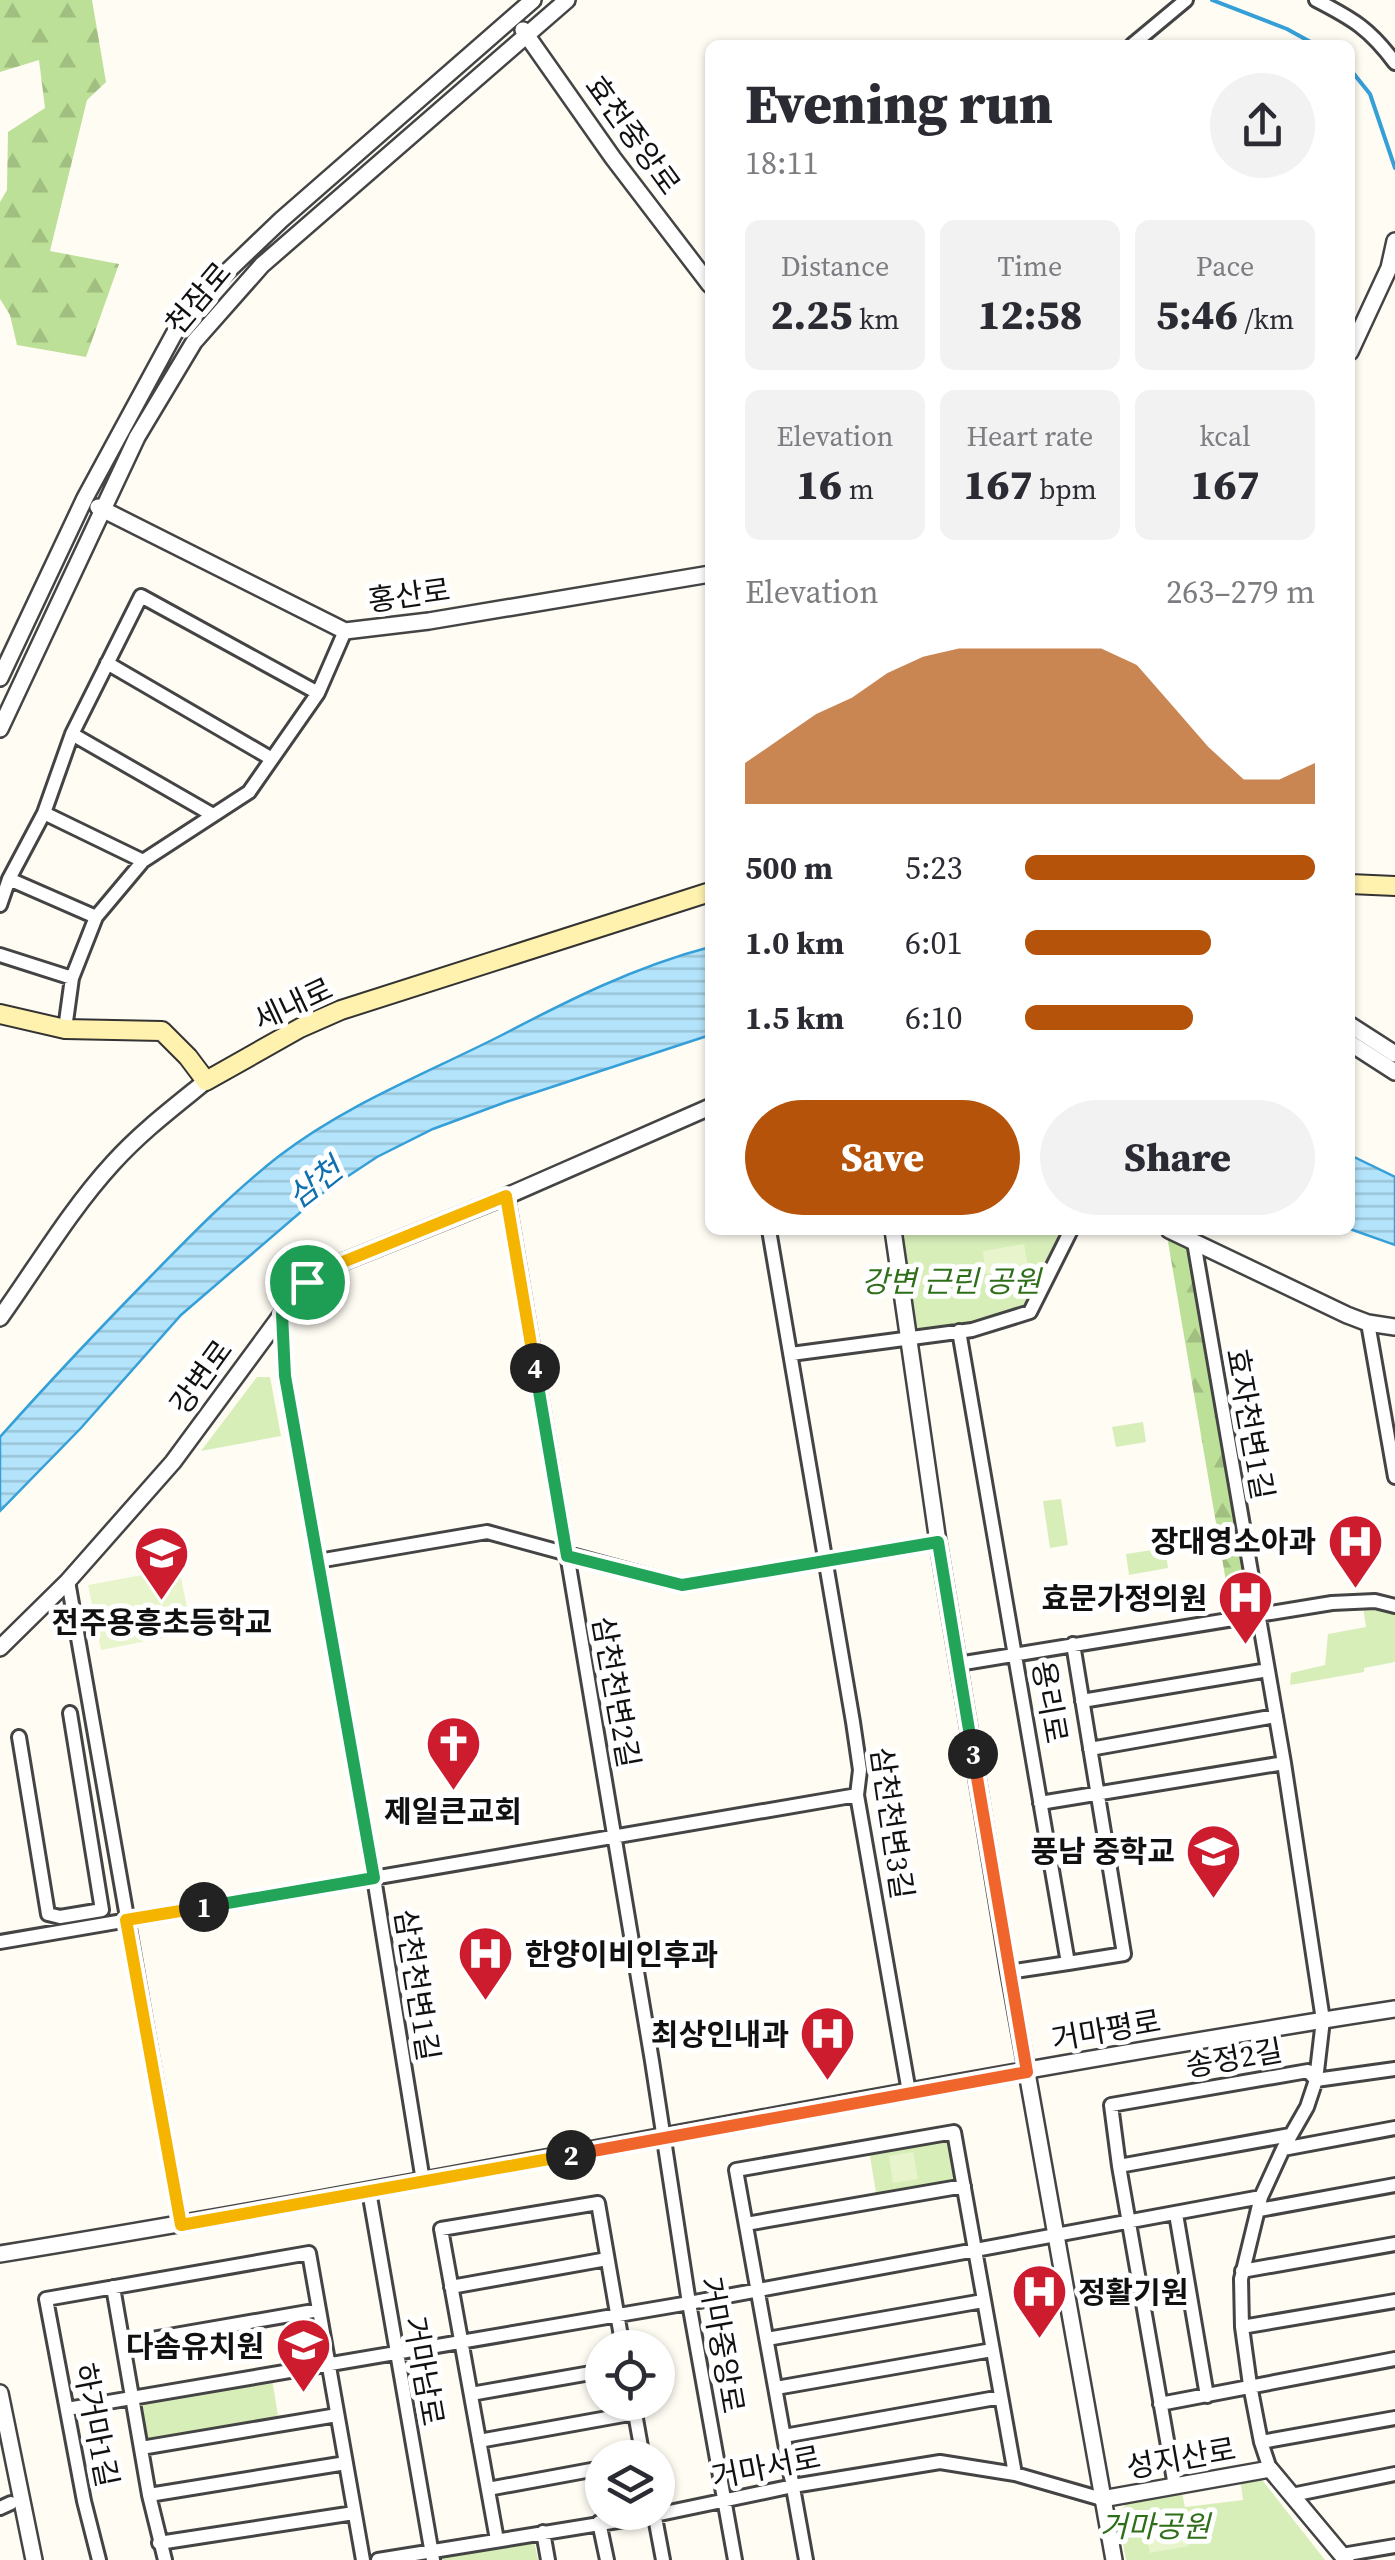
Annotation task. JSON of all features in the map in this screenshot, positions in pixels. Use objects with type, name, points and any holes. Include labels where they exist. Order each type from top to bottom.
[{"type":"main road","points":[[1355,884],[1395,886]]},
{"type":"main road","name":"세내로","points":[[206,1081],[300,1028],[341,1010],[705,894]]},
{"type":"main road","points":[[0,1014],[65,1029],[162,1031],[206,1081]]},
{"type":"street","name":"천잠로","points":[[0,678],[85,498],[174,334],[209,289],[270,230],[533,0]]},
{"type":"street","name":"천잠로","points":[[0,729],[164,387],[194,342],[273,255],[566,0]]},
{"type":"street","points":[[1138,40],[1186,0]]},
{"type":"street","points":[[1316,0],[1346,15],[1374,36],[1395,64]]},
{"type":"street","name":"효천중앙로","points":[[513,17],[613,158],[705,272]]},
{"type":"street","points":[[1355,342],[1392,264],[1395,240]]},
{"type":"street","name":"홍산로","points":[[85,498],[345,631],[430,621],[705,575]]},
{"type":"street","points":[[0,905],[9,879],[44,813],[72,734],[142,596],[318,694]]},
{"type":"street","points":[[65,1029],[72,978],[96,917],[143,861],[250,792],[318,694],[345,631]]},
{"type":"street","points":[[107,663],[272,760]]},
{"type":"street","points":[[72,734],[213,815]]},
{"type":"street","points":[[44,813],[143,861]]},
{"type":"street","points":[[9,879],[96,917]]},
{"type":"street","points":[[0,955],[72,978]]},
{"type":"street","points":[[1355,1028],[1395,1054]]},
{"type":"street","points":[[1355,1046],[1395,1072]]},
{"type":"street","name":"세내로","points":[[0,1318],[63,1226],[113,1163],[156,1121],[206,1081]]},
{"type":"street","name":"강변로","points":[[0,1648],[68,1581],[173,1462],[307,1282],[323,1270],[705,1110]]},
{"type":"street","name":"삼천천변2길","points":[[506,1196],[664,2138]]},
{"type":"street","name":"삼천천변3길","points":[[770,1235],[856,1738],[858,1795],[909,2092]]},
{"type":"street","points":[[894,1235],[938,1542],[1009,1972],[1114,2560]]},
{"type":"street","points":[[791,1354],[959,1332],[1030,1312],[1068,1235]]},
{"type":"street","points":[[1179,1235],[1368,1323],[1395,1327]]},
{"type":"street","name":"효자천변1길","points":[[1194,1242],[1284,1763],[1323,2020]]},
{"type":"street","name":"삼천천변1길","points":[[282,1314],[285,1376],[423,2181]]},
{"type":"street","points":[[1368,1323],[1395,1477]]},
{"type":"street","name":"용리로","points":[[959,1332],[1068,1963]]},
{"type":"street","points":[[318,1561],[487,1532],[567,1556]]},
{"type":"street","points":[[826,1561],[938,1542]]},
{"type":"street","name":"삼천천변2길","points":[[567,1556],[682,1585],[826,1561]]},
{"type":"street","points":[[68,1581],[181,2225]]},
{"type":"street","points":[[958,1664],[1332,1603],[1375,1601],[1395,1606]]},
{"type":"street","points":[[1009,1972],[1124,1954],[1073,1644]]},
{"type":"street","points":[[1082,1701],[1268,1670]]},
{"type":"street","points":[[19,1737],[48,1914],[60,1917],[102,1910],[70,1713]]},
{"type":"street","points":[[1090,1749],[1276,1716]]},
{"type":"street","points":[[1040,1803],[1284,1763]]},
{"type":"street","points":[[0,1942],[858,1795]]},
{"type":"street","name":"거마평로","points":[[0,2254],[1395,2009]]},
{"type":"street","name":"송정2길","points":[[1270,2470],[1250,2385],[1242,2326],[1242,2271],[1260,2204],[1283,2149],[1307,2108],[1316,2080],[1323,2020]]},
{"type":"street","name":"송정2길","points":[[1316,2080],[1395,2069]]},
{"type":"street","name":"송정2길","points":[[1118,2166],[1111,2105],[1308,2071],[1316,2080]]},
{"type":"street","points":[[1283,2149],[1395,2128]]},
{"type":"street","points":[[806,2560],[736,2170],[954,2132],[1014,2474]]},
{"type":"street","points":[[1176,2486],[1118,2166],[1290,2135]]},
{"type":"street","name":"거마중앙로","points":[[664,2138],[735,2560]]},
{"type":"street","points":[[67,2408],[689,2303],[1191,2211],[1395,2185]]},
{"type":"street","points":[[746,2224],[964,2186]]},
{"type":"street","name":"거마남로","points":[[369,2191],[432,2555]]},
{"type":"street","points":[[497,2540],[441,2228],[598,2204],[620,2330]]},
{"type":"street","points":[[1176,2214],[1208,2396]]},
{"type":"street","points":[[1242,2271],[1395,2244]]},
{"type":"street","points":[[165,2560],[149,2495],[112,2287],[309,2253],[362,2560]]},
{"type":"street","points":[[452,2287],[607,2259]]},
{"type":"street","name":"하거마1길","points":[[99,2560],[46,2299],[112,2287]]},
{"type":"street","points":[[767,2339],[984,2301]]},
{"type":"street","points":[[1242,2326],[1395,2301]]},
{"type":"street","points":[[122,2344],[319,2310]]},
{"type":"street","points":[[776,2388],[992,2350]]},
{"type":"street","points":[[1160,2404],[1395,2360]]},
{"type":"street","points":[[471,2394],[585,2373]]},
{"type":"street","points":[[0,2393],[34,2560]]},
{"type":"street","points":[[784,2436],[1001,2397]]},
{"type":"street","points":[[141,2448],[337,2415]]},
{"type":"street","points":[[1261,2442],[1388,2419]]},
{"type":"street","points":[[479,2441],[585,2420]]},
{"type":"street","points":[[0,2449],[6,2505],[24,2560]]},
{"type":"street","name":"거마서로","points":[[675,2510],[940,2462],[1014,2474],[1102,2500]]},
{"type":"street","points":[[149,2495],[346,2463]]},
{"type":"street","name":"성지산로","points":[[1102,2500],[1270,2470],[1344,2558]]},
{"type":"street","points":[[488,2489],[585,2471]]},
{"type":"street","points":[[1292,2494],[1392,2474]]},
{"type":"street","points":[[159,2543],[354,2512]]},
{"type":"street","name":"거마서로","points":[[378,2560],[432,2555],[585,2524]]},
{"type":"street","points":[[600,2530],[606,2560]]},
{"type":"street","points":[[657,2530],[663,2560]]},
{"type":"street","points":[[543,2532],[548,2560]]},
{"type":"street","points":[[1344,2558],[1395,2546]]},
{"type":"green space","points":[[0,0],[92,0],[106,82],[87,100],[50,251],[119,264],[86,357],[17,345],[10,315],[0,299],[0,202],[7,190],[8,132],[45,108],[39,60],[0,72]]},
{"type":"green space","name":"강변 근린 공원","points":[[894,1235],[1068,1235],[1030,1312],[908,1338]]},
{"type":"green space","points":[[1167,1236],[1187,1246],[1249,1601],[1230,1605]]},
{"type":"green space","points":[[1024,1244],[1028,1266],[985,1274],[983,1251]]},
{"type":"green space","points":[[257,1377],[270,1377],[281,1436],[201,1451]]},
{"type":"green space","points":[[1143,1422],[1146,1442],[1116,1447],[1112,1427]]},
{"type":"green space","points":[[1061,1499],[1068,1545],[1050,1548],[1043,1501]]},
{"type":"green space","points":[[1165,1548],[1168,1568],[1129,1575],[1126,1554]]},
{"type":"green space","points":[[179,1568],[192,1632],[101,1650],[88,1585]]},
{"type":"green space","points":[[1362,1601],[1395,1606],[1395,1662],[1364,1668],[1364,1672],[1290,1685],[1291,1673],[1325,1665],[1328,1634],[1366,1627]]},
{"type":"green space","points":[[945,2138],[953,2142],[959,2179],[956,2184],[877,2199],[869,2150]]},
{"type":"green space","points":[[913,2152],[918,2179],[893,2183],[889,2156]]},
{"type":"green space","points":[[272,2379],[279,2422],[146,2445],[139,2403]]},
{"type":"green space","name":"거마공원","points":[[1259,2476],[1325,2560],[1126,2560],[1118,2518],[1131,2494],[1181,2488],[1185,2507],[1243,2500],[1240,2478]]},
{"type":"green space","points":[[1186,2527],[1189,2546],[1150,2553],[1146,2534]]},
{"type":"green space","points":[[534,2540],[538,2560],[437,2557]]},
{"type":"water","name":"삼천","points":[[705,949],[705,1037],[433,1129],[377,1157],[324,1192],[181,1315],[81,1428],[0,1511],[0,1437],[182,1245],[279,1156],[359,1105],[577,997],[655,964]]},
{"type":"water","points":[[1355,1157],[1395,1177],[1395,1245],[1355,1231]]},
{"type":"waterway","points":[[1212,0],[1307,40]]},
{"type":"waterway","points":[[1355,75],[1370,94],[1395,168]]},
{"type":"place","name":"장대영소아과","points":[[1355,1590]]},
{"type":"place","name":"전주용흥초등학교","points":[[162,1603]]},
{"type":"place","name":"효문가정의원","points":[[1246,1647]]},
{"type":"place","name":"제일큰교회","points":[[453,1792]]},
{"type":"place","name":"풍남 중학교","points":[[1214,1900]]},
{"type":"place","name":"한양이비인후과","points":[[486,2003]]},
{"type":"place","name":"최상인내과","points":[[828,2083]]},
{"type":"place","name":"정활기원","points":[[1039,2341]]},
{"type":"place","name":"다솜유치원","points":[[303,2395]]},
{"type":"route","points":[[506,1196],[567,1556],[682,1585],[938,1542],[1027,2072],[181,2225],[126,1920],[374,1878],[285,1376],[282,1314],[307,1282],[323,1270],[506,1196]]}]
